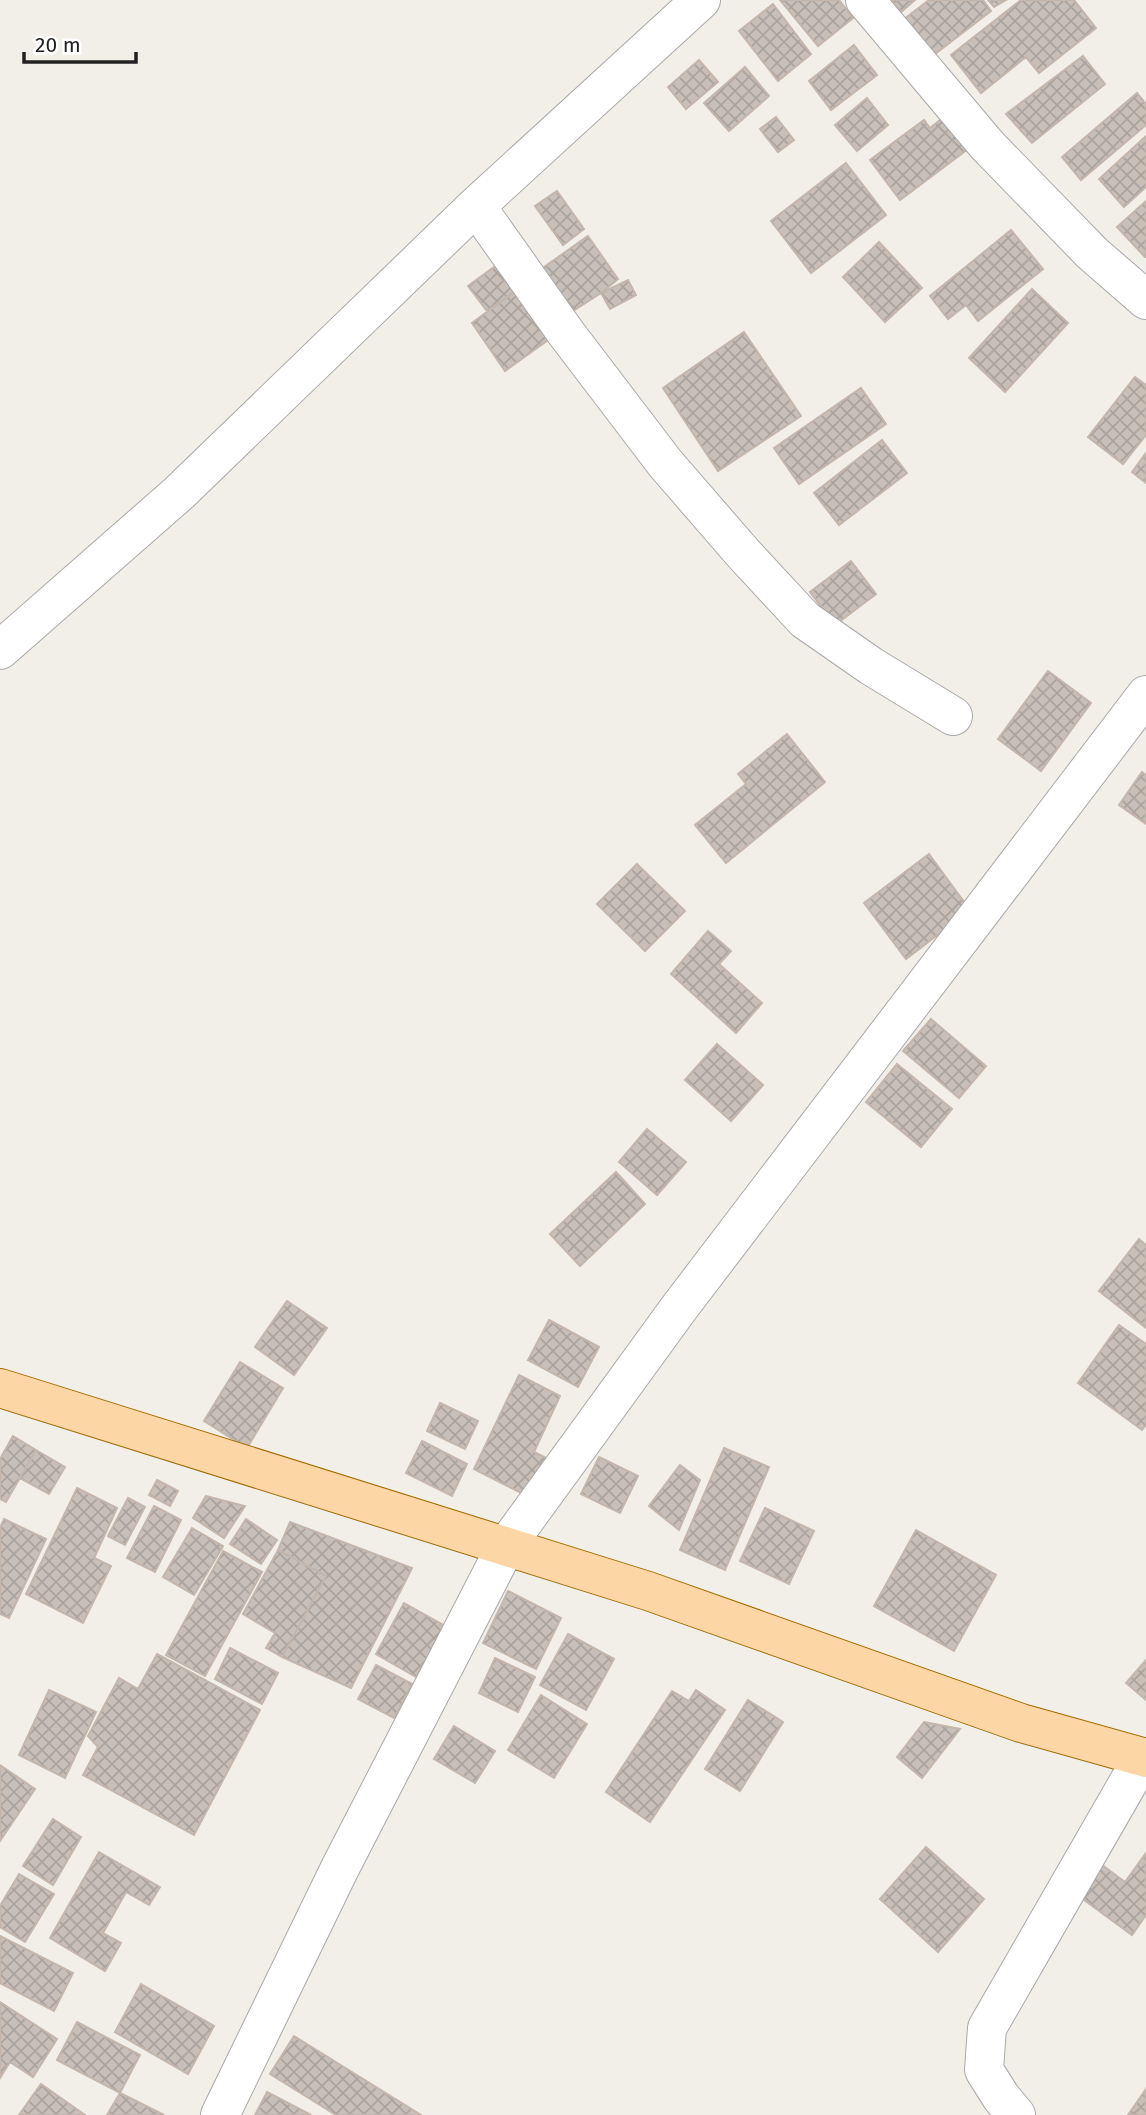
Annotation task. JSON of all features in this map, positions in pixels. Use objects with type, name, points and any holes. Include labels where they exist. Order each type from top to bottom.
[{"type":"main road","points":[[0,1388],[648,1591],[1021,1723],[1145,1757]]},
{"type":"street","points":[[0,650],[179,493],[476,206],[701,0]]},
{"type":"street","points":[[865,0],[987,145],[1092,253],[1146,300]]},
{"type":"street","points":[[476,206],[566,333],[665,463],[805,620],[871,666],[953,716]]},
{"type":"street","points":[[220,2115],[340,1868],[506,1546],[687,1297],[1146,695]]},
{"type":"street","points":[[1016,2115],[984,2070],[987,2028],[1145,1757]]},
{"type":"building","points":[[780,0],[839,0],[853,18],[818,46]]},
{"type":"building","points":[[891,0],[915,0],[901,12]]},
{"type":"building","points":[[929,0],[983,0],[991,11],[931,57],[903,20]]},
{"type":"building","points":[[988,0],[1006,0],[994,7]]},
{"type":"building","points":[[1021,0],[1074,0],[1096,28],[1039,73],[1026,57],[981,93],[951,55]]},
{"type":"building","points":[[773,4],[811,54],[778,81],[739,31]]},
{"type":"building","points":[[854,45],[877,75],[831,110],[809,81]]},
{"type":"building","points":[[1083,56],[1105,84],[1032,143],[1006,114]]},
{"type":"building","points":[[699,60],[718,82],[686,109],[668,87]]},
{"type":"building","points":[[745,67],[769,96],[729,131],[704,103]]},
{"type":"building","points":[[1137,93],[1146,104],[1146,125],[1081,180],[1062,157]]},
{"type":"building","points":[[867,98],[888,125],[857,151],[835,125]]},
{"type":"building","points":[[776,117],[794,140],[778,152],[760,129]]},
{"type":"building","points":[[944,117],[968,149],[900,200],[870,160],[924,120],[930,128]]},
{"type":"building","points":[[1146,136],[1146,187],[1124,207],[1099,179]]},
{"type":"building","points":[[846,163],[886,215],[811,273],[771,221]]},
{"type":"building","points":[[557,191],[584,229],[563,245],[535,206]]},
{"type":"building","points":[[1146,201],[1146,257],[1145,257],[1117,227]]},
{"type":"building","points":[[1011,230],[1043,269],[978,321],[966,305],[948,319],[930,296]]},
{"type":"building","points":[[588,236],[618,279],[567,315],[537,272]]},
{"type":"building","points":[[879,242],[922,288],[885,322],[843,277]]},
{"type":"building","points":[[501,262],[519,288],[487,311],[468,286]]},
{"type":"building","points":[[628,280],[636,295],[610,309],[601,293]]},
{"type":"building","points":[[519,288],[555,335],[505,371],[472,323]]},
{"type":"building","points":[[1032,289],[1068,323],[1005,392],[969,358]]},
{"type":"building","points":[[744,332],[801,416],[718,471],[663,388]]},
{"type":"building","points":[[1135,377],[1146,385],[1146,435],[1123,464],[1088,437]]},
{"type":"building","points":[[861,388],[886,424],[799,484],[774,448]]},
{"type":"building","points":[[882,440],[907,473],[839,525],[814,493]]},
{"type":"building","points":[[1146,453],[1146,483],[1132,472]]},
{"type":"building","points":[[851,561],[876,594],[835,625],[810,592]]},
{"type":"building","points":[[1048,671],[1091,703],[1041,771],[998,739]]},
{"type":"building","points":[[787,734],[825,782],[726,863],[695,825],[746,784],[738,774]]},
{"type":"building","points":[[1142,772],[1146,775],[1146,824],[1119,805]]},
{"type":"building","points":[[929,854],[970,910],[906,959],[864,903]]},
{"type":"building","points":[[637,864],[685,911],[645,951],[597,904]]},
{"type":"building","points":[[708,931],[731,951],[719,964],[762,1003],[736,1033],[671,974]]},
{"type":"building","points":[[931,1019],[986,1066],[959,1098],[903,1051]]},
{"type":"building","points":[[717,1044],[763,1085],[731,1121],[685,1080]]},
{"type":"building","points":[[897,1064],[952,1109],[921,1147],[866,1102]]},
{"type":"building","points":[[647,1129],[686,1162],[657,1195],[619,1162]]},
{"type":"building","points":[[616,1172],[645,1204],[580,1266],[550,1234]]},
{"type":"building","points":[[1139,1239],[1146,1245],[1146,1328],[1099,1291]]},
{"type":"building","points":[[287,1301],[327,1328],[294,1375],[255,1347]]},
{"type":"building","points":[[549,1320],[599,1347],[578,1387],[528,1360]]},
{"type":"building","points":[[1119,1325],[1146,1344],[1146,1425],[1142,1430],[1078,1383]]},
{"type":"building","points":[[240,1362],[283,1388],[247,1448],[204,1421]]},
{"type":"building","points":[[519,1375],[560,1396],[534,1452],[550,1460],[531,1498],[474,1469]]},
{"type":"building","points":[[440,1403],[478,1421],[465,1449],[427,1431]]},
{"type":"building","points":[[13,1436],[36,1450],[6,1502],[0,1499],[0,1459]]},
{"type":"building","points":[[422,1441],[467,1464],[452,1496],[406,1473]]},
{"type":"building","points":[[724,1448],[769,1467],[725,1570],[680,1550]]},
{"type":"building","points":[[36,1450],[65,1467],[49,1494],[20,1478]]},
{"type":"building","points":[[599,1457],[638,1476],[620,1513],[581,1494]]},
{"type":"building","points":[[680,1465],[700,1480],[679,1530],[649,1506]]},
{"type":"building","points":[[157,1480],[178,1491],[170,1506],[149,1495]]},
{"type":"building","points":[[77,1488],[117,1508],[94,1558],[111,1566],[83,1623],[26,1594]]},
{"type":"building","points":[[206,1496],[245,1506],[224,1538],[193,1518]]},
{"type":"building","points":[[128,1498],[145,1507],[125,1545],[108,1536]]},
{"type":"building","points":[[154,1506],[181,1520],[155,1572],[127,1558]]},
{"type":"building","points":[[765,1508],[814,1531],[789,1584],[740,1561]]},
{"type":"building","points":[[4,1519],[46,1539],[9,1618],[0,1614],[0,1528]]},
{"type":"building","points":[[246,1519],[277,1540],[261,1564],[230,1544]]},
{"type":"building","points":[[290,1522],[412,1568],[351,1688],[282,1657],[326,1576],[278,1550]]},
{"type":"building","points":[[192,1528],[223,1546],[194,1595],[163,1577]]},
{"type":"building","points":[[916,1530],[996,1575],[954,1651],[874,1606]]},
{"type":"building","points":[[278,1550],[326,1576],[282,1657],[266,1648],[275,1633],[243,1614]]},
{"type":"building","points":[[223,1551],[262,1572],[205,1676],[166,1655]]},
{"type":"building","points":[[508,1591],[561,1618],[536,1669],[483,1643]]},
{"type":"building","points":[[404,1603],[445,1626],[416,1677],[376,1654]]},
{"type":"building","points":[[568,1634],[614,1659],[586,1710],[540,1685]]},
{"type":"building","points":[[230,1648],[278,1673],[262,1704],[215,1679]]},
{"type":"building","points":[[157,1654],[260,1710],[194,1835],[83,1775],[98,1747],[88,1736],[119,1678],[138,1689]]},
{"type":"building","points":[[495,1658],[535,1677],[518,1712],[479,1693]]},
{"type":"building","points":[[1146,1660],[1146,1700],[1126,1683]]},
{"type":"building","points":[[376,1665],[412,1684],[394,1718],[358,1699]]},
{"type":"building","points":[[49,1690],[96,1712],[65,1778],[19,1755]]},
{"type":"building","points":[[696,1690],[725,1710],[650,1822],[606,1792],[672,1691],[689,1701]]},
{"type":"building","points":[[541,1695],[587,1724],[554,1778],[508,1750]]},
{"type":"building","points":[[748,1700],[783,1722],[740,1791],[705,1769]]},
{"type":"building","points":[[924,1722],[960,1729],[922,1778],[897,1757]]},
{"type":"building","points":[[454,1726],[495,1751],[475,1783],[434,1759]]},
{"type":"building","points":[[0,1765],[35,1789],[0,1841]]},
{"type":"building","points":[[53,1819],[81,1837],[53,1885],[23,1866]]},
{"type":"building","points":[[926,1847],[984,1899],[938,1952],[880,1899]]},
{"type":"building","points":[[99,1852],[160,1887],[149,1905],[126,1892],[103,1933],[121,1943],[105,1971],[50,1938]]},
{"type":"building","points":[[1146,1853],[1146,1915],[1132,1935],[1076,1894],[1098,1862],[1125,1882]]},
{"type":"building","points":[[19,1874],[54,1894],[25,1942],[0,1927],[0,1906]]},
{"type":"building","points":[[0,1936],[73,1973],[54,2011],[0,1983]]},
{"type":"building","points":[[141,1984],[214,2026],[188,2074],[115,2032]]},
{"type":"building","points":[[0,2002],[57,2039],[33,2077],[10,2062],[0,2078]]},
{"type":"building","points":[[77,2022],[140,2055],[120,2093],[57,2060]]},
{"type":"building","points":[[294,2036],[421,2115],[336,2115],[270,2074]]},
{"type":"building","points":[[41,2084],[85,2115],[19,2115]]},
{"type":"building","points":[[1146,2089],[1146,2115],[1128,2115]]},
{"type":"building","points":[[267,2092],[311,2115],[255,2115]]},
{"type":"building","points":[[120,2093],[164,2115],[107,2115]]}]
